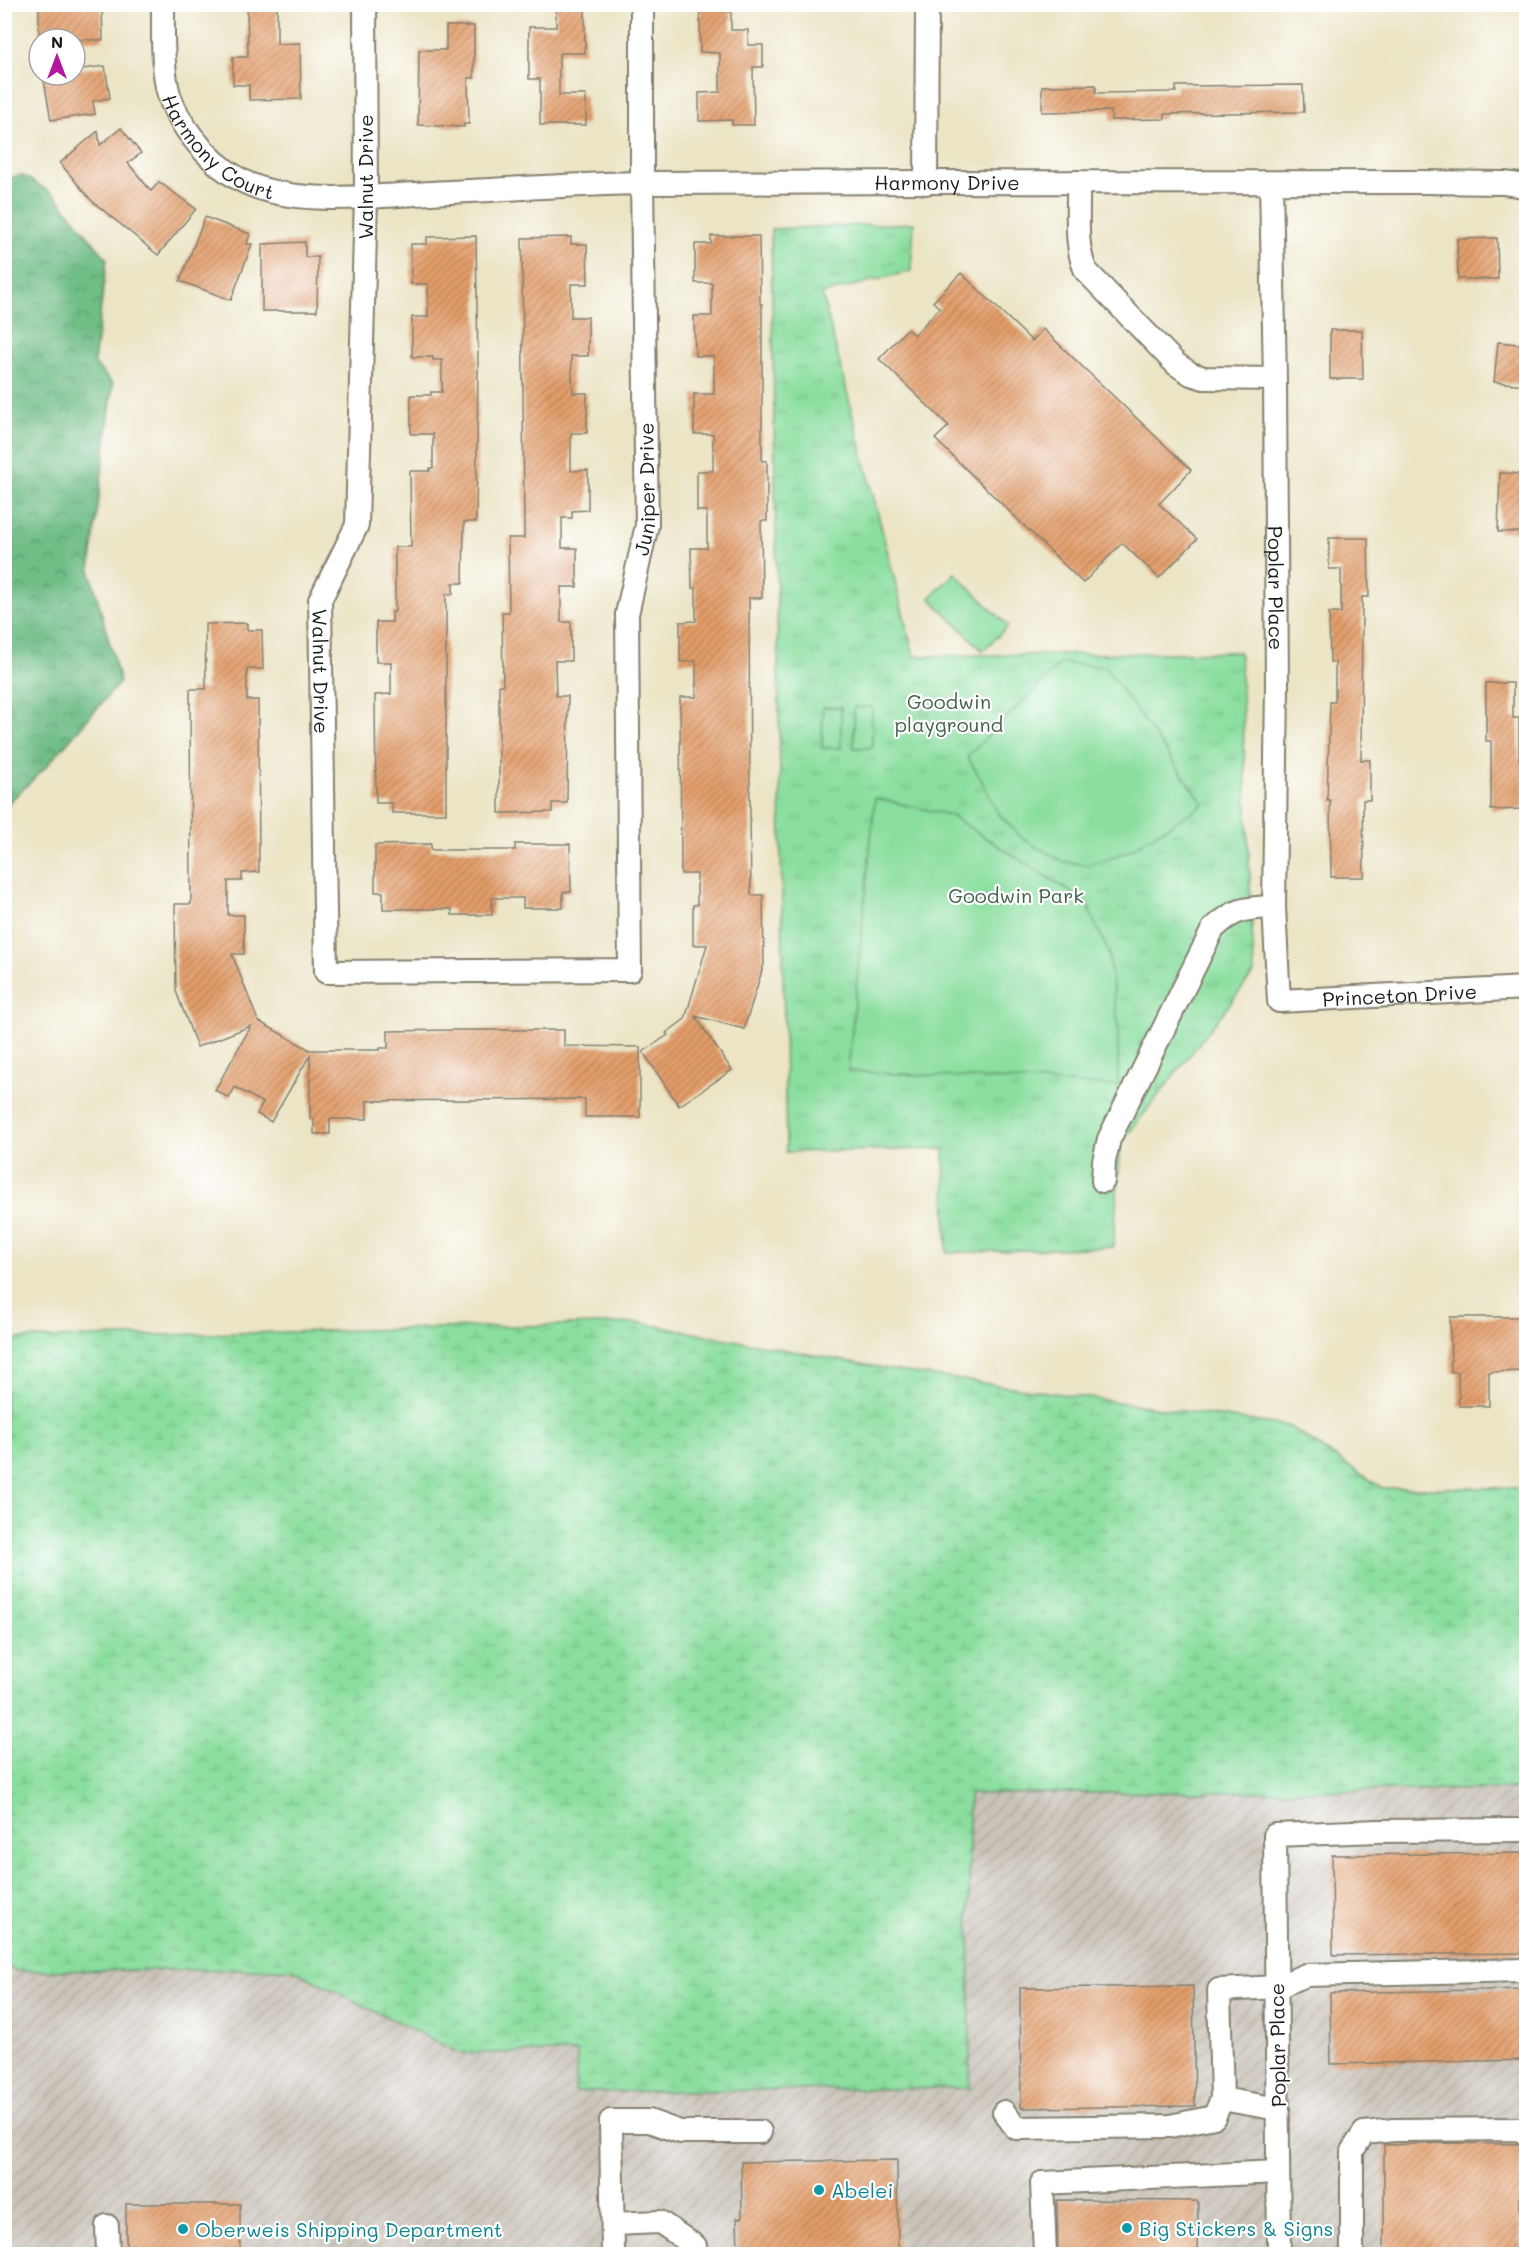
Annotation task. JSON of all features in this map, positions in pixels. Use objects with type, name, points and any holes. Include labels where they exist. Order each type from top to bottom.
[{"type":"street","name":"Harmony Court","points":[[163,4],[166,85],[178,113],[194,140],[213,161],[239,179],[267,191],[295,196],[366,196]]},
{"type":"street","name":"Walnut Drive","points":[[366,4],[366,196],[357,525],[320,600],[326,972],[630,970]]},
{"type":"street","name":"Juniper Drive","points":[[630,970],[627,614],[647,525],[642,4]]},
{"type":"street","points":[[926,183],[927,4]]},
{"type":"street","points":[[1078,182],[1081,261],[1086,271],[1176,364],[1191,374],[1204,378],[1275,379]]},
{"type":"street","name":"Harmony Drive","points":[[366,196],[642,183],[1504,183],[1527,186]]},
{"type":"street","name":"Poplar Place","points":[[1271,183],[1277,696],[1274,907],[1279,994]]},
{"type":"street","points":[[1103,1181],[1104,1161],[1109,1139],[1213,929],[1227,916],[1238,910],[1274,907]]},
{"type":"street","name":"Princeton Drive","points":[[1279,994],[1279,1001],[1527,988]]},
{"type":"street","name":"Poplar Place","points":[[1279,2254],[1275,1835],[1378,1831],[1527,1830]]},
{"type":"street","points":[[1005,2112],[1016,2128],[1170,2126],[1214,2117],[1222,2099],[1219,1990],[1277,1987],[1306,1975],[1527,1970]]},
{"type":"street","points":[[1222,2099],[1278,2109]]},
{"type":"street","points":[[613,2254],[611,2121],[649,2121],[680,2132],[760,2132]]},
{"type":"street","points":[[1352,2254],[1352,2151],[1364,2133],[1394,2130],[1522,2128],[1527,2133]]},
{"type":"street","points":[[1045,2254],[1042,2183],[1278,2172]]},
{"type":"street","points":[[613,2224],[660,2222],[695,2246],[695,2254]]},
{"type":"street","points":[[107,2226],[108,2254]]},
{"type":"shaded area","points":[[1526,1789],[1526,2254],[5,2254],[4,1963],[15,1971],[291,1969],[459,2053],[577,2052],[575,2091],[970,2087],[969,1794]]},
{"type":"green space","points":[[22,175],[55,195],[107,259],[94,363],[113,384],[90,570],[120,682],[45,768],[5,806],[4,179]]},
{"type":"green space","name":"Goodwin Park","points":[[914,223],[911,271],[822,294],[914,656],[1240,652],[1254,973],[1121,1143],[1113,1247],[947,1253],[944,1149],[786,1152],[771,229]]},
{"type":"green space","points":[[955,573],[1008,626],[983,651],[930,598]]},
{"type":"green space","points":[[1061,663],[1105,667],[1204,804],[1127,852],[1087,865],[1062,861],[1024,840],[998,813],[967,757]]},
{"type":"green space","points":[[823,707],[841,707],[841,748],[822,748]]},
{"type":"green space","points":[[854,707],[872,707],[872,748],[854,748]]},
{"type":"green space","points":[[875,798],[950,815],[1085,901],[1108,951],[1118,1025],[1118,1086],[848,1071]]},
{"type":"green space","points":[[641,1323],[899,1371],[1288,1426],[1382,1488],[1526,1488],[1526,1789],[969,1794],[970,2088],[575,2092],[577,2052],[459,2053],[291,1969],[15,1971],[5,1963],[5,1339]]},
{"type":"building","points":[[39,4],[102,6],[103,40],[87,40],[87,27],[39,27]]},
{"type":"building","points":[[247,4],[277,4],[277,44],[300,43],[301,99],[249,100],[249,85],[233,85],[233,57],[248,57]]},
{"type":"building","points":[[556,4],[585,4],[585,53],[559,53],[559,95],[586,95],[586,125],[540,125],[540,79],[529,79],[529,27],[556,27]]},
{"type":"building","points":[[700,4],[731,4],[731,30],[748,30],[748,45],[763,45],[763,67],[753,67],[754,125],[732,125],[732,120],[699,121],[699,93],[720,92],[720,53],[700,52]]},
{"type":"building","points":[[446,26],[474,26],[474,78],[468,78],[469,124],[464,124],[464,127],[418,125],[419,50],[446,50]]},
{"type":"building","points":[[105,66],[110,98],[93,101],[95,114],[51,120],[45,87],[87,87],[87,68]]},
{"type":"building","points":[[1096,85],[1096,93],[1176,92],[1176,86],[1303,85],[1304,112],[1165,114],[1165,119],[1111,120],[1111,111],[1042,112],[1042,86]]},
{"type":"building","points":[[121,128],[141,153],[128,163],[151,191],[159,182],[196,209],[158,255],[92,201],[60,163],[98,131],[100,145]]},
{"type":"building","points":[[205,217],[250,234],[247,244],[252,244],[231,300],[180,281]]},
{"type":"building","points":[[476,236],[478,368],[476,522],[464,522],[463,583],[453,583],[453,594],[446,594],[446,813],[392,813],[392,803],[376,803],[375,695],[391,694],[391,662],[376,662],[376,622],[392,622],[392,612],[395,612],[395,547],[411,547],[410,471],[430,471],[430,468],[433,468],[433,434],[411,434],[411,395],[431,395],[431,392],[442,392],[442,360],[433,360],[433,357],[412,357],[412,317],[428,317],[428,284],[411,284],[411,244],[427,244],[427,237]]},
{"type":"building","points":[[711,236],[759,236],[760,304],[762,304],[762,461],[767,461],[767,521],[761,521],[762,598],[749,598],[750,816],[751,895],[763,895],[764,964],[744,1029],[695,1016],[732,1070],[679,1106],[643,1052],[668,1035],[666,1033],[685,1019],[707,945],[693,945],[693,905],[697,905],[697,874],[681,874],[680,697],[696,697],[696,661],[680,662],[680,622],[696,621],[696,588],[692,588],[691,548],[707,548],[707,511],[697,511],[697,471],[713,471],[713,434],[694,434],[694,394],[714,394],[714,356],[695,356],[694,316],[712,316],[712,283],[695,283],[695,244],[711,244]]},
{"type":"building","points":[[571,237],[571,244],[587,244],[588,284],[571,284],[571,317],[588,317],[588,356],[571,356],[573,393],[587,393],[587,433],[571,433],[571,471],[588,470],[588,510],[572,511],[572,518],[562,518],[562,548],[577,548],[577,587],[561,587],[561,622],[571,622],[571,661],[555,661],[556,696],[568,696],[567,803],[552,803],[552,812],[499,813],[499,685],[503,685],[502,612],[509,612],[508,538],[524,538],[522,238]]},
{"type":"building","points":[[1497,238],[1498,279],[1458,279],[1457,239]]},
{"type":"building","points":[[305,242],[305,257],[318,257],[317,311],[262,311],[262,244]]},
{"type":"building","points":[[961,273],[1032,341],[1043,329],[1191,470],[1159,504],[1197,539],[1159,578],[1122,543],[1083,583],[935,439],[949,426],[879,359],[907,329],[914,335],[940,308],[933,302]]},
{"type":"building","points":[[1330,330],[1362,330],[1363,379],[1330,379]]},
{"type":"building","points":[[1498,342],[1527,345],[1527,385],[1494,382]]},
{"type":"building","points":[[1500,473],[1526,474],[1527,532],[1498,532]]},
{"type":"building","points":[[1329,538],[1368,538],[1369,597],[1362,597],[1361,760],[1370,760],[1370,800],[1363,800],[1364,877],[1331,877],[1330,800],[1327,800],[1330,702],[1335,702],[1335,662],[1330,662],[1329,613],[1341,613],[1341,569],[1329,569]]},
{"type":"building","points":[[247,623],[247,630],[262,630],[263,669],[247,669],[247,700],[258,700],[259,872],[242,873],[242,881],[228,881],[228,915],[244,915],[244,954],[232,954],[258,1021],[310,1050],[380,1050],[380,1048],[388,1048],[388,1031],[455,1030],[564,1030],[564,1046],[640,1047],[640,1117],[585,1117],[585,1099],[367,1101],[367,1119],[330,1119],[330,1134],[314,1134],[314,1119],[310,1119],[310,1055],[271,1122],[257,1114],[263,1103],[235,1087],[229,1098],[215,1090],[251,1026],[197,1047],[176,991],[175,904],[191,904],[190,689],[206,689],[205,624]]},
{"type":"building","points":[[1486,683],[1513,683],[1513,718],[1519,718],[1519,760],[1524,760],[1524,809],[1491,810],[1491,741],[1486,741]]},
{"type":"building","points":[[431,844],[431,850],[515,850],[515,844],[570,844],[571,892],[563,892],[563,908],[523,908],[523,898],[492,898],[492,915],[452,915],[452,909],[383,909],[383,892],[375,892],[375,845]]},
{"type":"building","points":[[1450,1317],[1527,1317],[1527,1371],[1489,1372],[1489,1406],[1459,1406],[1458,1372],[1451,1372]]},
{"type":"building","points":[[1527,1853],[1527,1953],[1333,1955],[1332,1855]]},
{"type":"building","points":[[1193,1986],[1195,2106],[1021,2108],[1020,1988]]},
{"type":"building","points":[[1527,1989],[1527,2060],[1331,2064],[1330,1993]]},
{"type":"building","points":[[1520,2144],[1520,2254],[1384,2254],[1384,2145]]},
{"type":"building","name":"Abelei","points":[[897,2160],[898,2254],[738,2254],[737,2218],[742,2218],[741,2162]]},
{"type":"building","name":"Big Stickers & Signs","points":[[1057,2200],[1198,2201],[1197,2254],[1058,2254]]},
{"type":"building","name":"Oberweis Shipping Department","points":[[126,2204],[240,2204],[240,2254],[126,2254]]},
{"type":"place","name":"Abelei","points":[[819,2190]]},
{"type":"place","name":"Big Stickers & Signs","points":[[1127,2228]]},
{"type":"place","name":"Oberweis Shipping Department","points":[[183,2229]]},
{"type":"park label","name":"Goodwin playground","points":[[949,712]]}]
